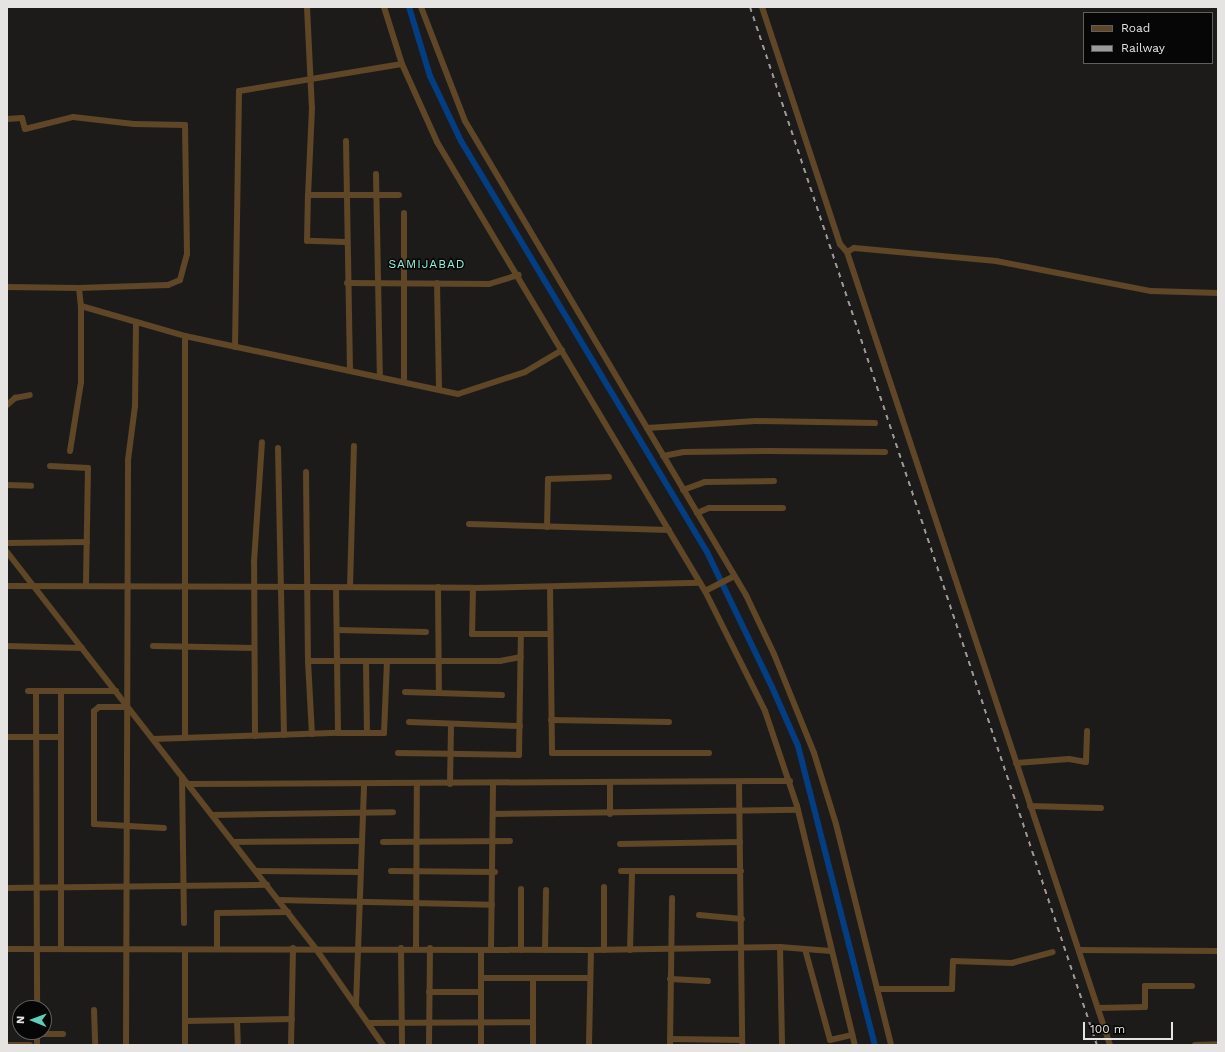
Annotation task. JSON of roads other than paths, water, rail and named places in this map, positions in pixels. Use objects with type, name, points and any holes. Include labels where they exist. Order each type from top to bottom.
[{"type":"street","points":[[306,7],[310,81],[307,241],[345,242]]},
{"type":"street","points":[[384,7],[402,64],[454,172],[519,275],[705,591],[765,711],[790,781],[798,810],[855,1045]]},
{"type":"street","points":[[421,7],[465,121],[684,490],[733,576],[774,654],[814,753],[891,1045]]},
{"type":"street","points":[[762,7],[840,244],[847,252],[1110,1045]]},
{"type":"street","points":[[235,347],[239,91],[310,81],[402,64]]},
{"type":"street","points":[[7,119],[22,118],[26,129],[73,117],[134,124],[186,125],[186,254],[180,280],[168,285],[80,288],[7,287]]},
{"type":"street","points":[[346,141],[345,242],[350,370]]},
{"type":"street","points":[[376,174],[380,376]]},
{"type":"street","points":[[308,195],[377,197],[399,195]]},
{"type":"street","points":[[404,213],[404,381]]},
{"type":"street","points":[[847,252],[854,248],[996,261],[1151,291],[1218,293]]},
{"type":"street","points":[[347,283],[404,281],[489,284],[519,275]]},
{"type":"street","points":[[437,283],[439,390]]},
{"type":"street","points":[[70,451],[80,382],[80,288]]},
{"type":"street","points":[[81,306],[185,336],[404,381],[458,394],[524,372],[562,350]]},
{"type":"street","points":[[126,1045],[128,827],[125,705],[128,586],[128,460],[135,406],[136,322]]},
{"type":"street","points":[[184,738],[185,336]]},
{"type":"street","points":[[7,405],[15,398],[30,395]]},
{"type":"street","points":[[647,428],[756,421],[875,423]]},
{"type":"street","points":[[255,736],[254,586],[262,442]]},
{"type":"street","points":[[350,587],[354,446]]},
{"type":"street","points":[[278,448],[284,735]]},
{"type":"street","points":[[664,456],[684,452],[885,452]]},
{"type":"street","points":[[50,466],[88,468],[86,586]]},
{"type":"street","points":[[306,472],[308,661],[312,734]]},
{"type":"street","points":[[547,527],[548,479],[609,477]]},
{"type":"street","points":[[684,490],[706,482],[774,481]]},
{"type":"street","points":[[7,485],[31,486]]},
{"type":"street","points":[[697,513],[709,508],[783,508]]},
{"type":"street","points":[[469,524],[669,530]]},
{"type":"street","points":[[7,544],[87,542]]},
{"type":"street","points":[[7,552],[288,912],[316,949],[383,1045]]},
{"type":"street","points":[[705,591],[733,576]]},
{"type":"street","points":[[7,586],[336,586],[473,588],[700,583]]},
{"type":"street","points":[[336,586],[338,733]]},
{"type":"street","points":[[550,586],[552,753],[709,753]]},
{"type":"street","points":[[438,587],[439,693]]},
{"type":"street","points":[[473,588],[472,634],[550,634]]},
{"type":"street","points":[[337,630],[426,632]]},
{"type":"street","points":[[398,753],[519,755],[521,634]]},
{"type":"street","points":[[7,646],[82,648]]},
{"type":"street","points":[[153,646],[254,648]]},
{"type":"street","points":[[308,661],[439,661],[521,657]]},
{"type":"street","points":[[153,739],[384,733],[387,661]]},
{"type":"street","points":[[366,662],[367,733]]},
{"type":"street","points":[[28,691],[116,691]]},
{"type":"street","points":[[36,691],[35,888],[37,1000]]},
{"type":"street","points":[[61,692],[61,949]]},
{"type":"street","points":[[405,692],[502,695]]},
{"type":"street","points":[[125,705],[99,707],[94,711],[93,820],[97,826],[164,828]]},
{"type":"street","points":[[551,720],[669,722]]},
{"type":"street","points":[[409,722],[520,726]]},
{"type":"street","points":[[450,784],[451,724]]},
{"type":"street","points":[[1016,762],[1069,759],[1086,762],[1086,731]]},
{"type":"street","points":[[7,737],[60,737]]},
{"type":"street","points":[[182,777],[184,922]]},
{"type":"street","points":[[188,784],[610,784],[790,781]]},
{"type":"street","points":[[672,898],[670,1042],[742,1043],[742,918],[739,782]]},
{"type":"street","points":[[356,1005],[361,902],[364,783]]},
{"type":"street","points":[[416,948],[418,904],[417,783]]},
{"type":"street","points":[[492,949],[494,872],[492,841],[493,784]]},
{"type":"street","points":[[610,784],[610,814]]},
{"type":"street","points":[[1030,806],[1101,808]]},
{"type":"street","points":[[493,814],[610,814],[798,810]]},
{"type":"street","points":[[212,815],[393,812]]},
{"type":"street","points":[[233,842],[358,841]]},
{"type":"street","points":[[383,842],[510,841]]},
{"type":"street","points":[[620,844],[740,842]]},
{"type":"street","points":[[256,871],[358,872]]},
{"type":"street","points":[[391,871],[494,872]]},
{"type":"street","points":[[621,871],[741,871]]},
{"type":"street","points":[[630,950],[632,871]]},
{"type":"street","points":[[7,888],[267,885]]},
{"type":"street","points":[[604,887],[604,950]]},
{"type":"street","points":[[521,889],[521,950]]},
{"type":"street","points":[[545,950],[546,890]]},
{"type":"street","points":[[278,900],[492,905]]},
{"type":"street","points":[[217,949],[217,913],[288,912]]},
{"type":"street","points":[[699,915],[742,918]]},
{"type":"street","points":[[7,949],[128,948],[185,950],[316,949],[359,947],[481,950],[671,950],[780,947],[831,951]]},
{"type":"street","points":[[780,947],[782,1045]]},
{"type":"street","points":[[292,1045],[293,948]]},
{"type":"street","points":[[401,948],[402,1045]]},
{"type":"street","points":[[429,1045],[430,948]]},
{"type":"street","points":[[805,949],[830,1040],[852,1035]]},
{"type":"street","points":[[185,950],[185,1045]]},
{"type":"street","points":[[481,950],[481,1045]]},
{"type":"street","points":[[590,1045],[591,950]]},
{"type":"street","points":[[1079,950],[1218,950]]},
{"type":"street","points":[[877,989],[952,988],[954,961],[1012,962],[1053,952]]},
{"type":"street","points":[[481,978],[590,978]]},
{"type":"street","points":[[533,978],[533,1045]]},
{"type":"street","points":[[670,979],[708,981]]},
{"type":"street","points":[[1098,1008],[1145,1007],[1145,986],[1192,986]]},
{"type":"street","points":[[429,992],[481,992]]},
{"type":"street","points":[[94,1010],[95,1045]]},
{"type":"street","points":[[185,1021],[292,1019]]},
{"type":"street","points":[[237,1020],[238,1045]]},
{"type":"street","points":[[368,1023],[533,1022]]},
{"type":"street","points":[[52,1034],[63,1034]]},
{"type":"street","points":[[1195,1045],[1218,1044]]},
{"type":"street","points":[[7,1045],[30,1045]]},
{"type":"waterway","points":[[409,7],[430,76],[461,141],[707,552],[772,687],[798,746],[875,1045]]},
{"type":"railway","points":[[750,7],[1097,1045]]},
{"type":"district","name":"SAMIJABAD","points":[[427,265]]}]
